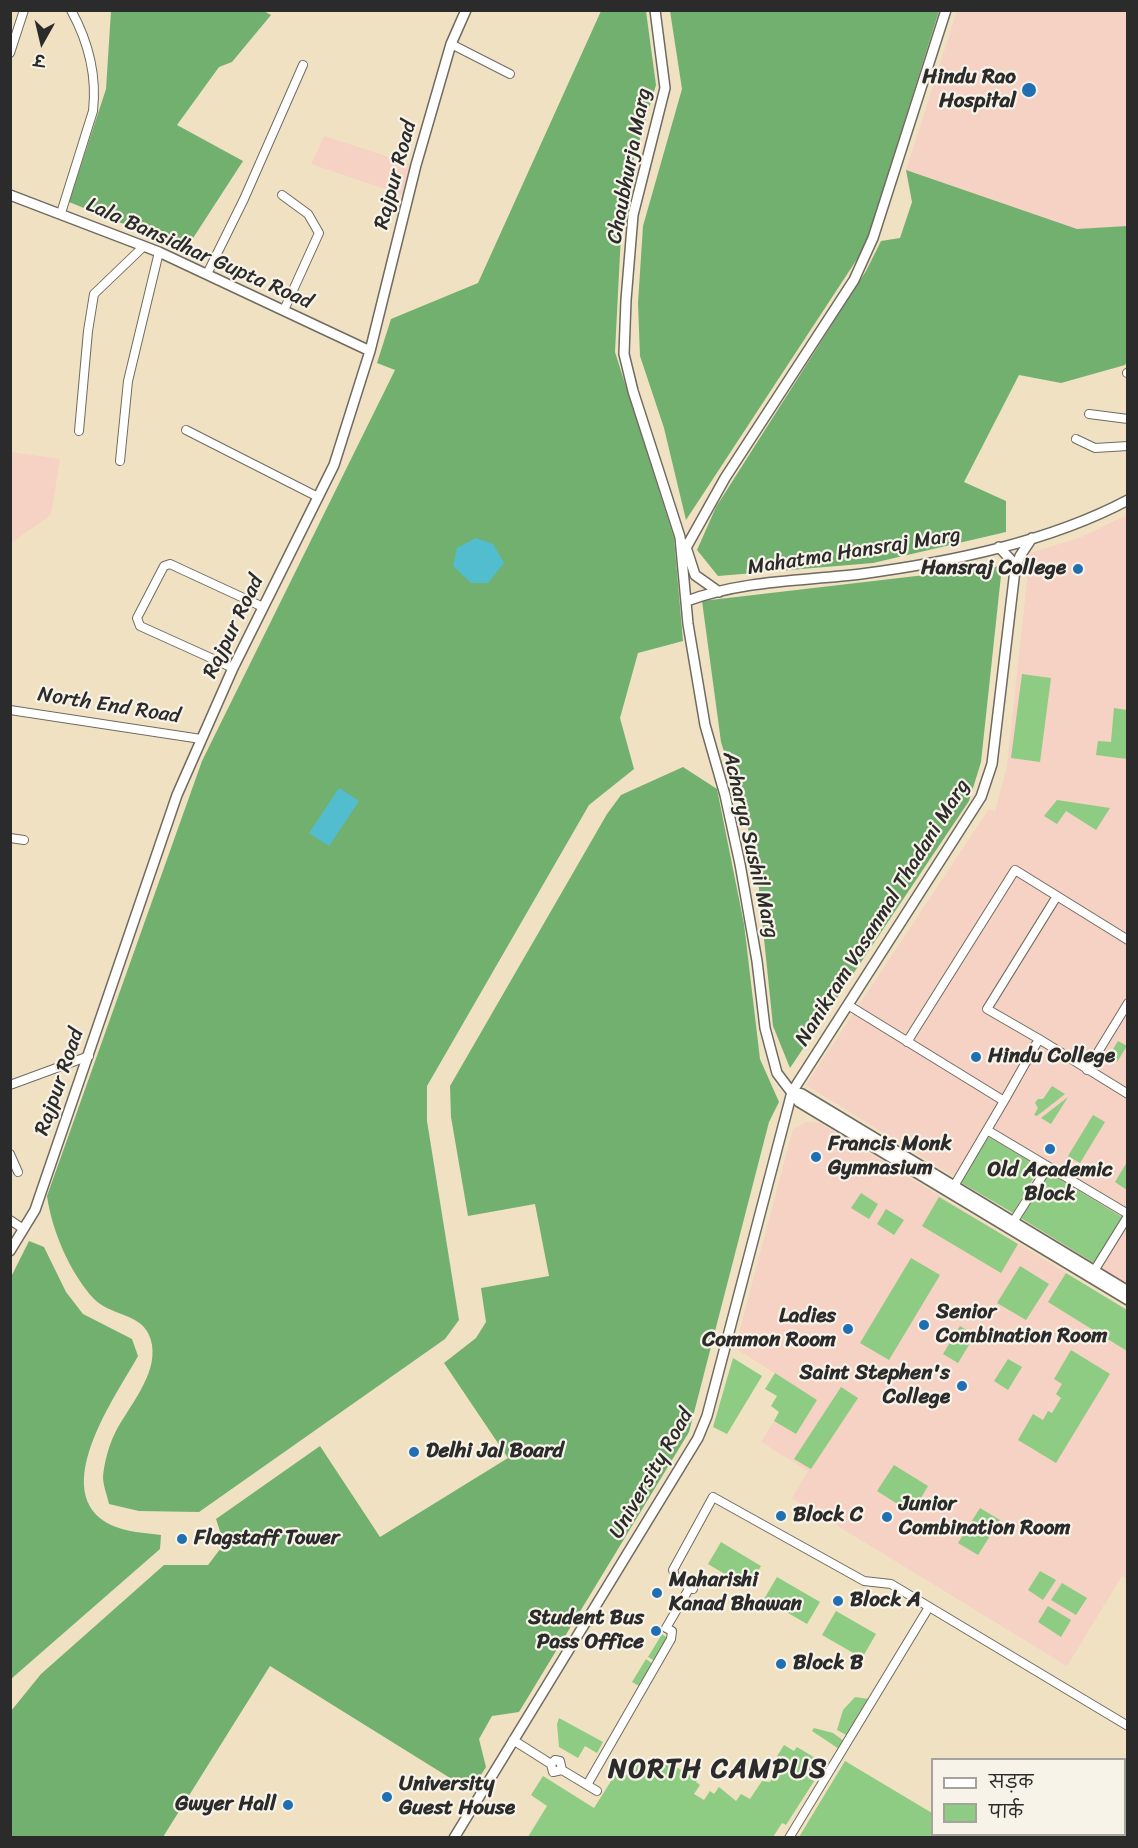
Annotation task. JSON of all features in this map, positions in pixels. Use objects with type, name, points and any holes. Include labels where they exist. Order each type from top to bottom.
[{"type":"street","points":[[10,53],[24,10]]},
{"type":"street","points":[[61,213],[93,111],[95,94],[91,59],[71,10]]},
{"type":"street","name":"Rajpur Road","points":[[10,1251],[34,1210],[89,1056],[177,795],[233,668],[334,465],[370,351],[416,165],[451,44],[466,10]]},
{"type":"street","name":"Chaubhurja Marg","points":[[655,10],[665,88],[633,215],[624,354],[680,537]]},
{"type":"street","points":[[687,546],[724,478],[854,280],[864,259],[920,98],[946,10]]},
{"type":"street","points":[[451,44],[510,74]]},
{"type":"street","points":[[207,274],[244,199],[303,65]]},
{"type":"street","name":"Lala Bansidhar Gupta Road","points":[[10,195],[159,252],[370,351]]},
{"type":"street","points":[[282,195],[308,214],[319,233],[284,310]]},
{"type":"street","points":[[79,431],[88,332],[94,294],[143,247]]},
{"type":"street","points":[[120,461],[128,381],[159,252]]},
{"type":"street","points":[[1089,414],[1128,419]]},
{"type":"street","points":[[186,430],[318,497]]},
{"type":"street","points":[[1076,439],[1095,448],[1128,446]]},
{"type":"street","name":"Mahatma Hansraj Marg","points":[[687,601],[775,581],[861,574],[999,547],[1075,525],[1128,500]]},
{"type":"street","points":[[680,537],[687,546],[695,575],[719,592]]},
{"type":"street","name":"Acharya Sushil Marg","points":[[680,537],[688,624],[705,725],[725,795],[740,864],[757,961],[765,1028],[777,1073],[799,1102],[1128,1300]]},
{"type":"street","name":"Nanikram Vasanmal Thadani Marg","points":[[792,1092],[981,797],[992,764],[1015,570],[1020,556],[1032,538]]},
{"type":"street","points":[[999,547],[1011,560],[1015,570]]},
{"type":"street","points":[[233,668],[140,626],[137,618],[164,566],[170,564],[263,608]]},
{"type":"street","name":"North End Road","points":[[10,710],[201,739]]},
{"type":"street","points":[[10,838],[24,840]]},
{"type":"street","points":[[907,1042],[1016,870],[1128,940]]},
{"type":"street","points":[[1057,897],[987,1009],[1128,1094]]},
{"type":"street","points":[[1087,1070],[1128,1003]]},
{"type":"street","points":[[848,1005],[1004,1101]]},
{"type":"street","points":[[954,1186],[1039,1039]]},
{"type":"street","points":[[10,1085],[89,1056]]},
{"type":"street","points":[[792,1092],[802,1094],[1128,1291]]},
{"type":"street","name":"University Road","points":[[454,1838],[698,1438],[707,1416],[792,1092]]},
{"type":"street","points":[[987,1130],[1128,1215],[1094,1271]]},
{"type":"street","points":[[10,1154],[18,1172]]},
{"type":"street","points":[[1013,1222],[1048,1167]]},
{"type":"street","points":[[10,1220],[22,1228]]},
{"type":"street","points":[[586,1785],[671,1639],[672,1631],[666,1628],[691,1588],[676,1579],[673,1570],[713,1497],[864,1581],[891,1584],[1128,1726]]},
{"type":"street","points":[[789,1838],[929,1607]]},
{"type":"street","points":[[513,1740],[551,1764],[553,1772],[562,1770],[597,1791]]},
{"type":"shaded area","name":"Hindu Rao Hospital","points":[[957,11],[1127,11],[1127,226],[1077,230],[906,170]]},
{"type":"shaded area","points":[[324,136],[411,164],[403,195],[311,164]]},
{"type":"shaded area","points":[[11,452],[60,459],[51,515],[11,543]]},
{"type":"shaded area","name":"Hindu College","points":[[1127,515],[1127,1284],[806,1085],[989,809],[995,812],[1007,766],[1030,553],[1079,538]]},
{"type":"shaded area","name":"Saint Stephen's College","points":[[807,1122],[820,1123],[1127,1310],[1127,1579],[1122,1576],[1067,1666],[792,1498],[808,1471],[761,1442],[774,1421],[796,1434],[817,1400],[735,1348],[793,1129]]},
{"type":"green space","points":[[262,10],[271,15],[232,62],[219,67],[177,125],[243,161],[186,249],[69,202],[106,89],[111,11]]},
{"type":"green space","points":[[601,11],[646,11],[656,85],[623,195],[615,352],[674,538],[683,641],[638,653],[620,718],[634,769],[589,805],[427,1086],[427,1121],[459,1320],[445,1339],[199,1512],[139,1511],[109,1504],[103,1477],[107,1454],[115,1433],[146,1380],[152,1357],[152,1345],[144,1327],[102,1305],[85,1289],[63,1251],[47,1196],[202,761],[395,370],[377,363],[391,319],[478,283]]},
{"type":"green space","points":[[670,11],[939,11],[865,247],[686,520],[664,428],[640,356],[638,303],[643,226],[682,89]]},
{"type":"green space","points":[[906,170],[1077,229],[1127,226],[1127,361],[1125,365],[1061,383],[1019,375],[964,482],[1006,501],[1006,532],[873,563],[718,576],[697,550],[716,507],[866,271],[881,241],[900,238],[912,202]]},
{"type":"green space","points":[[1002,566],[981,762],[969,801],[790,1068],[773,1026],[755,851],[721,742],[702,601]]},
{"type":"green space","points":[[1022,674],[1051,678],[1040,762],[1011,758]]},
{"type":"green space","points":[[1114,708],[1127,710],[1127,759],[1096,755],[1098,741],[1111,742]]},
{"type":"green space","points":[[683,767],[717,789],[744,924],[760,1059],[779,1102],[769,1122],[689,1432],[519,1712],[492,1716],[479,1739],[486,1767],[471,1791],[270,1666],[163,1837],[11,1837],[11,1711],[41,1674],[164,1565],[208,1565],[224,1544],[216,1519],[320,1446],[380,1537],[508,1458],[444,1363],[476,1338],[486,1322],[481,1288],[549,1276],[535,1204],[468,1216],[451,1117],[450,1086],[607,814],[621,795]]},
{"type":"green space","points":[[1057,800],[1110,808],[1096,830],[1066,811],[1057,824],[1044,816]]},
{"type":"green space","points":[[1118,1041],[1127,1046],[1117,1062],[1108,1057]]},
{"type":"green space","points":[[1052,1086],[1065,1094],[1037,1116],[1034,1115],[1038,1108],[1035,1103],[1038,1099],[1043,1099]]},
{"type":"green space","points":[[1068,1097],[1051,1124],[1041,1118]]},
{"type":"green space","points":[[1093,1115],[1105,1122],[1080,1163],[1068,1156]]},
{"type":"green space","points":[[987,1136],[1040,1167],[1013,1213],[960,1182]]},
{"type":"green space","points":[[1127,1162],[1127,1190],[1115,1182]]},
{"type":"green space","points":[[1046,1174],[1053,1175],[1122,1217],[1094,1263],[1019,1217]]},
{"type":"green space","points":[[861,1193],[878,1204],[869,1219],[851,1208]]},
{"type":"green space","points":[[939,1197],[1018,1244],[1001,1273],[922,1226]]},
{"type":"green space","points":[[886,1209],[904,1220],[894,1235],[877,1224]]},
{"type":"green space","points":[[29,1241],[44,1247],[66,1292],[83,1314],[132,1339],[138,1356],[115,1395],[92,1444],[85,1468],[85,1491],[93,1510],[111,1525],[129,1531],[161,1535],[160,1549],[11,1679],[10,1279]]},
{"type":"green space","points":[[911,1258],[940,1275],[889,1360],[860,1343]]},
{"type":"green space","points":[[1020,1266],[1049,1284],[1026,1320],[997,1303]]},
{"type":"green space","points":[[1066,1273],[1127,1310],[1127,1351],[1048,1302]]},
{"type":"green space","points":[[960,1326],[975,1335],[958,1363],[943,1354]]},
{"type":"green space","points":[[1071,1350],[1110,1374],[1056,1463],[1018,1440],[1033,1414],[1043,1420],[1048,1411],[1052,1413],[1061,1398],[1056,1394],[1062,1384],[1054,1379]]},
{"type":"green space","points":[[733,1358],[762,1376],[727,1434],[713,1427]]},
{"type":"green space","points":[[1008,1359],[1022,1367],[1008,1390],[994,1381]]},
{"type":"green space","points":[[775,1373],[817,1400],[796,1434],[774,1421],[779,1412],[771,1406],[777,1396],[765,1389]]},
{"type":"green space","points":[[841,1387],[858,1398],[811,1469],[794,1459]]},
{"type":"green space","points":[[894,1465],[928,1486],[912,1513],[877,1491]]},
{"type":"green space","points":[[980,1508],[1000,1520],[978,1555],[958,1543]]},
{"type":"green space","points":[[721,1542],[761,1566],[748,1588],[708,1564]]},
{"type":"green space","points":[[1040,1571],[1056,1580],[1043,1600],[1028,1590]]},
{"type":"green space","points":[[777,1577],[820,1602],[807,1624],[764,1599]]},
{"type":"green space","points":[[1062,1583],[1087,1598],[1076,1615],[1051,1600]]},
{"type":"green space","points":[[1048,1606],[1071,1620],[1061,1637],[1038,1622]]},
{"type":"green space","points":[[836,1611],[876,1634],[862,1658],[822,1635]]},
{"type":"green space","points":[[662,1634],[669,1639],[655,1661],[648,1657]]},
{"type":"green space","points":[[646,1659],[653,1664],[639,1686],[632,1682]]},
{"type":"green space","points":[[855,1697],[869,1699],[848,1736],[837,1730],[843,1710]]},
{"type":"green space","points":[[559,1718],[603,1742],[597,1753],[585,1746],[578,1758],[559,1747],[557,1724]]},
{"type":"green space","points":[[814,1728],[833,1733],[844,1741],[839,1749],[812,1731]]},
{"type":"green space","points":[[784,1745],[794,1751],[797,1747],[825,1764],[786,1825],[782,1823],[773,1837],[528,1837],[547,1806],[531,1795],[543,1776],[594,1808],[618,1770],[627,1775],[636,1761],[657,1774],[665,1760],[691,1776],[694,1771],[700,1775],[696,1782],[700,1785],[694,1794],[704,1800],[710,1791],[714,1794],[719,1787],[736,1801],[741,1794],[750,1799],[762,1781],[770,1782],[777,1770],[773,1767],[776,1763],[774,1761]]},
{"type":"green space","points":[[845,1761],[931,1812],[931,1836],[934,1837],[799,1837]]},
{"type":"water","points":[[476,538],[493,544],[504,563],[488,583],[471,583],[453,566],[457,548]]},
{"type":"water","points":[[339,788],[359,801],[329,846],[309,833]]},
{"type":"place","name":"Hindu Rao Hospital","points":[[1029,90]]},
{"type":"place","name":"Hansraj College","points":[[1078,569]]},
{"type":"place","name":"Hindu College","points":[[976,1057]]},
{"type":"place","name":"Old Academic Block","points":[[1050,1149]]},
{"type":"place","name":"Francis Monk Gymnasium","points":[[816,1157]]},
{"type":"place","name":"Senior Combination Room","points":[[924,1325]]},
{"type":"place","name":"Ladies Common Room","points":[[848,1329]]},
{"type":"place","name":"Saint Stephen's College","points":[[962,1386]]},
{"type":"place","name":"Delhi Jal Board","points":[[414,1452]]},
{"type":"place","name":"Block C","points":[[781,1516]]},
{"type":"place","name":"Junior Combination Room","points":[[887,1517]]},
{"type":"place","name":"Flagstaff Tower","points":[[182,1539]]},
{"type":"place","name":"Maharishi Kanad Bhawan","points":[[657,1593]]},
{"type":"place","name":"Block A","points":[[838,1601]]},
{"type":"place","name":"Student Bus Pass Office","points":[[656,1631]]},
{"type":"place","name":"Block B","points":[[781,1664]]},
{"type":"place","name":"University Guest House","points":[[387,1797]]},
{"type":"place","name":"Gwyer Hall","points":[[288,1805]]},
{"type":"district","name":"NORTH CAMPUS","points":[[718,1770]]}]
